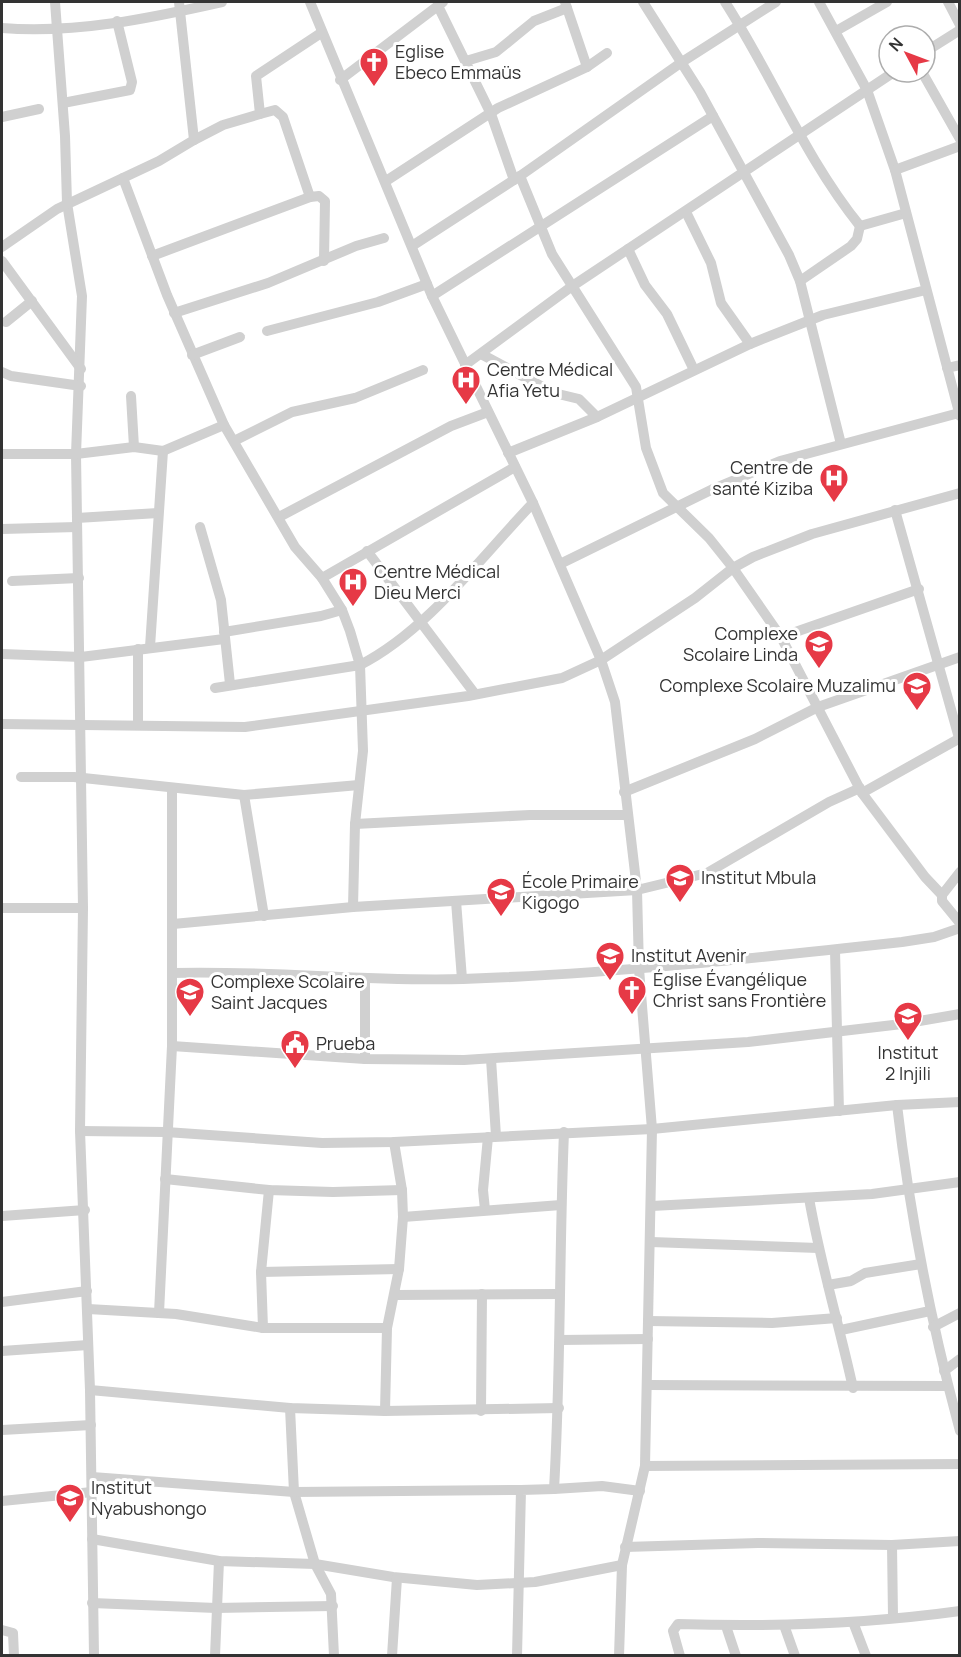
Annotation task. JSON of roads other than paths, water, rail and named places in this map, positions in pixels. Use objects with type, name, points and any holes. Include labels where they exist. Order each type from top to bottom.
[{"type":"street","points":[[55,2],[68,203],[82,296],[81,386],[76,454],[81,657],[83,908],[80,1131],[88,1309],[94,1656]]},
{"type":"street","points":[[2,28],[56,30],[117,21],[179,6],[222,2]]},
{"type":"street","points":[[310,2],[340,80],[386,181],[432,296],[533,503],[602,660],[615,702],[637,890],[639,969],[652,1129],[645,1466],[622,1565],[619,1656]]},
{"type":"street","points":[[643,2],[682,62],[778,231],[800,281],[841,444]]},
{"type":"street","points":[[725,2],[739,23],[801,136],[860,226],[857,240],[851,246],[800,281]]},
{"type":"street","points":[[412,246],[517,178],[739,23],[776,2]]},
{"type":"street","points":[[560,564],[676,506],[780,461],[959,414],[895,170],[867,90],[819,2]]},
{"type":"street","points":[[836,31],[887,2]]},
{"type":"street","points":[[948,2],[960,25]]},
{"type":"street","points":[[340,80],[435,5],[466,61],[491,114],[517,178],[542,226],[552,254],[639,396],[641,423],[652,468],[663,493],[709,538],[733,568],[781,637],[861,791],[925,877],[942,894]]},
{"type":"street","points":[[466,61],[496,52],[534,21],[566,5],[587,67]]},
{"type":"street","points":[[179,6],[194,140]]},
{"type":"street","points":[[63,103],[130,90],[132,82],[117,21]]},
{"type":"street","points":[[937,44],[960,30]]},
{"type":"street","points":[[260,114],[256,76],[321,33]]},
{"type":"street","points":[[386,181],[491,114],[587,67],[607,53]]},
{"type":"street","points":[[465,365],[529,315],[746,173],[877,83]]},
{"type":"street","points":[[929,84],[960,140]]},
{"type":"street","points":[[2,117],[39,110]]},
{"type":"street","points":[[2,247],[68,203],[123,178],[223,125],[275,110],[283,117],[310,196]]},
{"type":"street","points":[[432,296],[713,116]]},
{"type":"street","points":[[895,170],[960,146]]},
{"type":"street","points":[[123,178],[174,313],[224,425],[295,547],[322,578],[342,610],[360,665],[363,752],[355,824],[353,907]]},
{"type":"street","points":[[152,256],[310,196],[319,196],[325,201],[324,261]]},
{"type":"street","points":[[686,212],[711,263],[721,303],[750,344]]},
{"type":"street","points":[[860,226],[906,213]]},
{"type":"street","points":[[174,313],[268,283],[356,246],[384,238]]},
{"type":"street","points":[[628,249],[645,285],[667,314],[693,370]]},
{"type":"street","points":[[2,261],[81,370]]},
{"type":"street","points":[[267,331],[378,302],[427,284]]},
{"type":"street","points":[[508,453],[597,417],[750,344],[832,312],[926,290]]},
{"type":"street","points":[[6,322],[32,301]]},
{"type":"street","points":[[192,355],[240,337]]},
{"type":"street","points":[[482,354],[554,393],[579,399],[597,417]]},
{"type":"street","points":[[947,368],[960,366]]},
{"type":"street","points":[[234,441],[292,412],[355,398],[423,370]]},
{"type":"street","points":[[2,372],[11,376],[81,386]]},
{"type":"street","points":[[130,396],[134,447]]},
{"type":"street","points":[[279,517],[451,426],[488,412]]},
{"type":"street","points":[[2,454],[76,454],[134,447],[163,451],[224,425]]},
{"type":"street","points":[[138,725],[163,451]]},
{"type":"street","points":[[322,578],[514,467]]},
{"type":"street","points":[[2,724],[245,726],[475,694],[562,678],[602,660],[695,598],[733,568],[803,537],[960,492]]},
{"type":"street","points":[[215,688],[230,684],[297,677],[360,665],[377,657],[421,620],[533,503]]},
{"type":"street","points":[[173,924],[353,907],[637,890],[707,873],[829,802],[861,791],[959,738],[940,663],[895,510]]},
{"type":"street","points":[[2,529],[158,513]]},
{"type":"street","points":[[200,527],[218,587],[230,684]]},
{"type":"street","points":[[367,551],[475,694]]},
{"type":"street","points":[[12,581],[79,578]]},
{"type":"street","points":[[781,637],[919,589]]},
{"type":"street","points":[[2,654],[81,657],[224,636],[342,610]]},
{"type":"street","points":[[624,792],[755,739],[818,707],[960,657]]},
{"type":"street","points":[[21,777],[82,778],[244,795],[359,785]]},
{"type":"street","points":[[159,1313],[166,1132],[172,1046],[172,788]]},
{"type":"street","points":[[244,795],[264,916]]},
{"type":"street","points":[[355,824],[530,815],[627,815]]},
{"type":"street","points":[[960,872],[942,894],[942,901],[960,923]]},
{"type":"street","points":[[456,901],[462,979]]},
{"type":"street","points":[[2,908],[83,908]]},
{"type":"street","points":[[172,973],[235,971],[365,978],[462,979],[639,969],[835,950],[934,937],[960,928]]},
{"type":"street","points":[[835,950],[839,1111]]},
{"type":"street","points":[[365,978],[365,1059]]},
{"type":"street","points":[[172,1046],[365,1059],[491,1059],[645,1050],[837,1033],[960,1014]]},
{"type":"street","points":[[485,1210],[483,1190],[492,1136],[491,1059]]},
{"type":"street","points":[[80,1131],[166,1132],[301,1142],[394,1142],[652,1129],[897,1105],[960,1102]]},
{"type":"street","points":[[897,1105],[908,1191],[933,1327],[960,1431]]},
{"type":"street","points":[[554,1489],[559,1408],[559,1294],[564,1132]]},
{"type":"street","points":[[385,1411],[387,1328],[399,1269],[403,1217],[402,1190],[394,1142]]},
{"type":"street","points":[[165,1179],[269,1190],[333,1192],[402,1190]]},
{"type":"street","points":[[652,1206],[908,1191],[960,1182]]},
{"type":"street","points":[[264,1328],[261,1272],[269,1190]]},
{"type":"street","points":[[809,1198],[818,1248],[841,1330],[853,1388]]},
{"type":"street","points":[[403,1217],[561,1205]]},
{"type":"street","points":[[2,1216],[85,1210]]},
{"type":"street","points":[[651,1242],[818,1248]]},
{"type":"street","points":[[828,1284],[851,1281],[865,1273],[921,1264]]},
{"type":"street","points":[[261,1272],[399,1269]]},
{"type":"street","points":[[2,1302],[87,1291]]},
{"type":"street","points":[[481,1411],[482,1294]]},
{"type":"street","points":[[394,1295],[559,1294]]},
{"type":"street","points":[[88,1309],[159,1313],[264,1328],[387,1328]]},
{"type":"street","points":[[841,1330],[930,1311]]},
{"type":"street","points":[[933,1327],[960,1313]]},
{"type":"street","points":[[648,1321],[772,1323],[837,1318]]},
{"type":"street","points":[[560,1340],[648,1339]]},
{"type":"street","points":[[2,1351],[88,1345]]},
{"type":"street","points":[[944,1371],[960,1359]]},
{"type":"street","points":[[648,1385],[853,1388],[948,1386]]},
{"type":"street","points":[[90,1390],[290,1408],[481,1411],[559,1408]]},
{"type":"street","points":[[290,1408],[294,1492],[315,1564],[329,1589],[333,1606],[334,1656]]},
{"type":"street","points":[[2,1430],[91,1425]]},
{"type":"street","points":[[645,1466],[960,1464]]},
{"type":"street","points":[[92,1477],[294,1492],[521,1490],[602,1486],[640,1491]]},
{"type":"street","points":[[517,1656],[521,1490]]},
{"type":"street","points":[[2,1501],[92,1492]]},
{"type":"street","points":[[92,1539],[219,1561],[315,1564],[397,1578],[477,1585],[519,1584],[622,1565]]},
{"type":"street","points":[[625,1547],[758,1543],[892,1545],[960,1540]]},
{"type":"street","points":[[892,1545],[893,1617]]},
{"type":"street","points":[[215,1656],[219,1561]]},
{"type":"street","points":[[392,1656],[397,1578]]},
{"type":"street","points":[[92,1603],[216,1608],[333,1606]]},
{"type":"street","points":[[680,1656],[674,1631],[678,1624],[726,1626],[853,1622],[960,1611]]},
{"type":"street","points":[[853,1622],[866,1656]]},
{"type":"street","points":[[783,1625],[795,1656]]},
{"type":"street","points":[[726,1626],[736,1656]]},
{"type":"street","points":[[2,1630],[8,1629],[13,1633],[14,1656]]},
{"type":"place","name":"Eglise Ebeco Emmaüs","points":[[374,88]]},
{"type":"place","name":"Centre Médical Afia Yetu","points":[[466,406]]},
{"type":"place","name":"Centre de santé Kiziba","points":[[834,504]]},
{"type":"place","name":"Centre Médical Dieu Merci","points":[[353,608]]},
{"type":"place","name":"Complexe Scolaire Linda","points":[[819,670]]},
{"type":"place","name":"Complexe Scolaire Muzalimu","points":[[917,712]]},
{"type":"place","name":"Institut Mbula","points":[[680,904]]},
{"type":"place","name":"École Primaire Kigogo","points":[[501,918]]},
{"type":"place","name":"Institut Avenir","points":[[610,982]]},
{"type":"place","name":"Église Évangélique Christ sans Frontière","points":[[632,1016]]},
{"type":"place","name":"Complexe Scolaire Saint Jacques","points":[[190,1018]]},
{"type":"place","name":"Institut 2 Injili","points":[[908,1042]]},
{"type":"place","name":"Prueba","points":[[295,1070]]},
{"type":"place","name":"Institut Nyabushongo","points":[[70,1524]]}]
